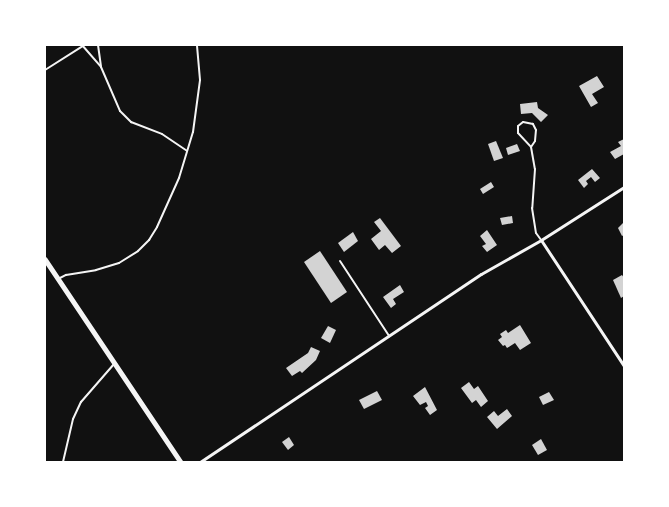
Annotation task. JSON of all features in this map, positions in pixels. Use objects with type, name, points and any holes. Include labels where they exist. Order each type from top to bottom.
[{"type":"street","points":[[200,462],[480,274],[541,240],[624,187]]},
{"type":"street","points":[[541,240],[624,366]]},
{"type":"street","points":[[45,259],[181,462]]},
{"type":"lane","points":[[98,45],[101,67],[120,111],[131,122],[162,134],[188,151]]},
{"type":"lane","points":[[58,279],[66,275],[119,264],[149,240],[157,227],[179,178],[188,151],[198,107],[200,80],[197,45]]},
{"type":"lane","points":[[45,70],[83,46],[101,67]]},
{"type":"lane","points":[[531,147],[535,141],[536,130],[533,124],[523,122],[518,126],[518,132],[531,147],[535,169],[532,208],[536,233],[541,240]]},
{"type":"lane","points":[[340,261],[389,336]]},
{"type":"lane","points":[[63,462],[73,419],[82,402],[115,363]]},
{"type":"building","points":[[597,76],[604,87],[592,94],[598,103],[591,107],[579,86]]},
{"type":"building","points":[[537,102],[538,108],[548,115],[541,122],[532,113],[521,114],[520,104]]},
{"type":"building","points":[[624,139],[624,154],[615,159],[610,152],[621,146],[618,142]]},
{"type":"building","points":[[496,141],[503,158],[494,161],[488,144]]},
{"type":"building","points":[[517,144],[520,151],[508,155],[506,148]]},
{"type":"building","points":[[592,169],[600,178],[595,182],[591,177],[586,181],[588,184],[584,188],[578,180]]},
{"type":"building","points":[[491,182],[494,187],[483,194],[480,189]]},
{"type":"building","points":[[512,216],[513,223],[502,225],[500,218]]},
{"type":"building","points":[[380,218],[401,246],[392,253],[385,245],[379,250],[371,239],[381,231],[374,222]]},
{"type":"building","points":[[624,222],[624,235],[622,236],[618,228]]},
{"type":"building","points":[[487,230],[497,245],[487,252],[482,246],[486,244],[480,236]]},
{"type":"building","points":[[353,232],[358,241],[344,252],[338,243]]},
{"type":"building","points":[[320,251],[347,292],[331,303],[304,262]]},
{"type":"building","points":[[622,275],[624,278],[624,296],[621,298],[613,280]]},
{"type":"building","points":[[400,285],[404,292],[393,299],[396,304],[391,308],[383,297]]},
{"type":"building","points":[[520,325],[531,343],[520,350],[515,343],[507,348],[505,345],[503,346],[498,340],[502,337],[500,334],[506,330],[508,333]]},
{"type":"building","points":[[328,326],[336,330],[330,343],[321,338]]},
{"type":"building","points":[[311,347],[320,351],[316,360],[302,373],[300,371],[292,376],[286,368],[308,353]]},
{"type":"building","points":[[469,382],[474,389],[478,386],[488,401],[481,407],[476,400],[472,403],[461,388]]},
{"type":"building","points":[[425,387],[437,410],[430,415],[425,408],[428,406],[426,402],[420,405],[413,396]]},
{"type":"building","points":[[377,391],[382,400],[364,409],[359,400]]},
{"type":"building","points":[[549,392],[554,400],[543,405],[539,397]]},
{"type":"building","points":[[507,409],[512,416],[497,429],[487,417],[494,411],[498,416]]},
{"type":"building","points":[[289,437],[294,445],[288,450],[282,442]]},
{"type":"building","points":[[541,439],[547,450],[538,455],[532,445]]}]
